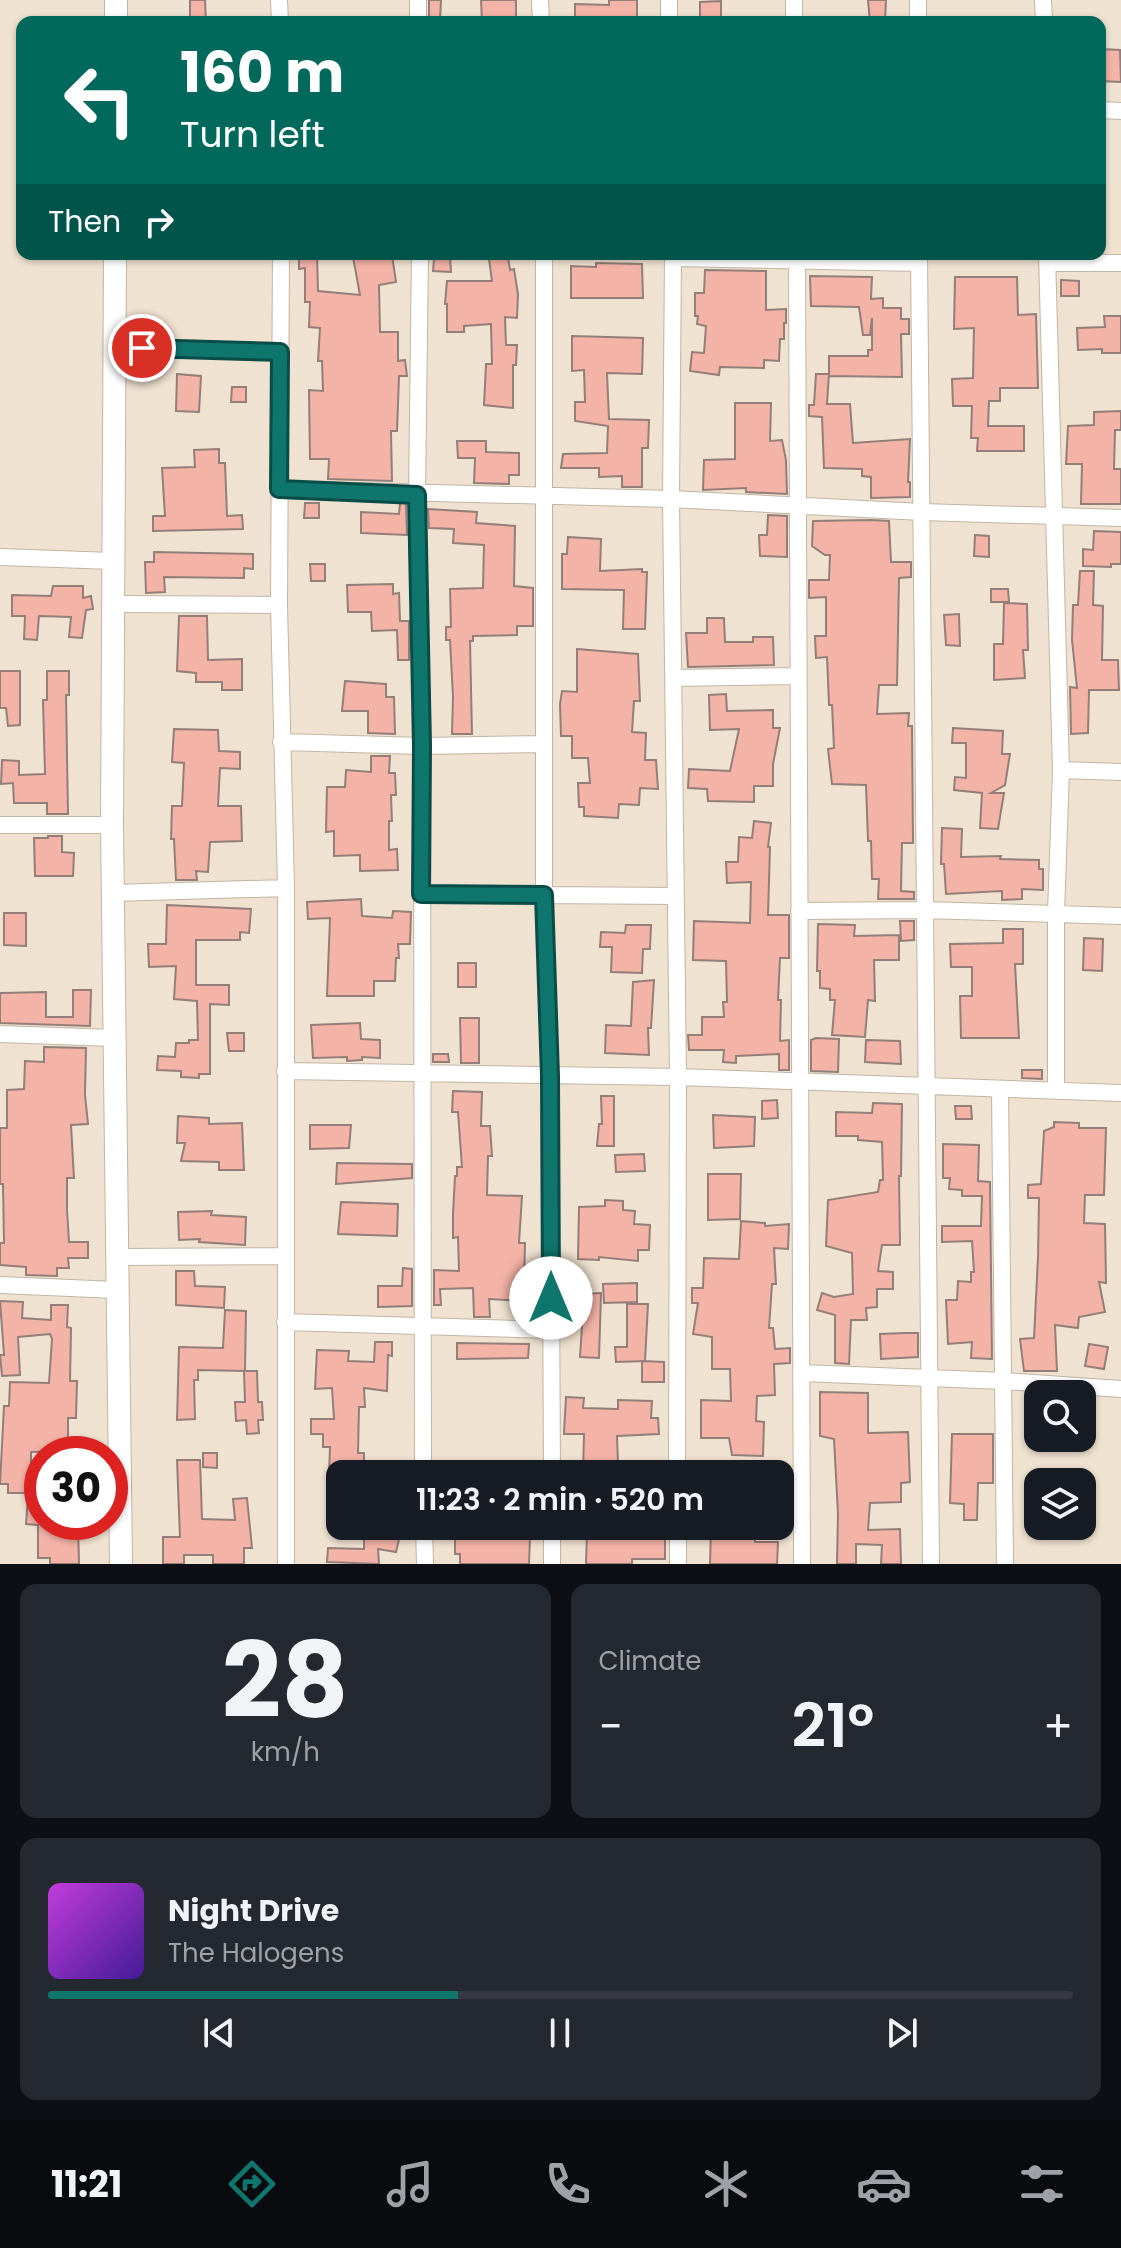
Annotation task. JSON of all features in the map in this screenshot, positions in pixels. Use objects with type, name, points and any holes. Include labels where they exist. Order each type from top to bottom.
[{"type":"street","points":[[115,260],[112,825],[121,1564]]},
{"type":"street","points":[[281,260],[279,605],[286,888],[286,1564]]},
{"type":"street","points":[[420,260],[417,495],[422,746],[423,1460]]},
{"type":"street","points":[[544,260],[543,744],[550,1076],[552,1460]]},
{"type":"street","points":[[673,260],[671,499],[678,1077],[677,1460]]},
{"type":"street","points":[[797,260],[802,1564]]},
{"type":"street","points":[[919,260],[931,1564]]},
{"type":"street","points":[[1047,260],[1061,770],[1056,913],[1056,1091]]},
{"type":"street","points":[[1077,260],[1121,263]]},
{"type":"street","points":[[114,347],[280,352]]},
{"type":"street","points":[[279,489],[417,495],[671,499],[922,512],[1121,518]]},
{"type":"street","points":[[0,557],[113,561]]},
{"type":"street","points":[[112,604],[279,605]]},
{"type":"street","points":[[675,678],[798,676]]},
{"type":"street","points":[[281,742],[422,746],[543,744]]},
{"type":"street","points":[[1061,770],[1121,772]]},
{"type":"street","points":[[0,825],[112,825]]},
{"type":"street","points":[[113,893],[286,888]]},
{"type":"street","points":[[421,894],[676,896]]},
{"type":"street","points":[[799,911],[924,910],[1121,916]]},
{"type":"street","points":[[0,1034],[114,1038]]},
{"type":"street","points":[[285,1071],[678,1077],[1121,1093]]},
{"type":"street","points":[[1000,1090],[1005,1564]]},
{"type":"street","points":[[117,1257],[284,1256]]},
{"type":"street","points":[[0,1285],[117,1290]]},
{"type":"street","points":[[285,1322],[551,1330]]},
{"type":"street","points":[[802,1373],[1121,1389]]},
{"type":"street","points":[[794,1486],[802,1486]]},
{"type":"street","points":[[424,1540],[425,1564]]},
{"type":"street","points":[[552,1540],[552,1564]]},
{"type":"street","points":[[678,1540],[678,1564]]},
{"type":"building","points":[[190,0],[205,0],[206,16],[190,16]]},
{"type":"building","points":[[429,0],[441,0],[440,16],[429,16]]},
{"type":"building","points":[[481,0],[516,0],[516,16],[482,16]]},
{"type":"building","points":[[609,0],[637,0],[637,16],[575,16],[575,4],[609,5]]},
{"type":"building","points":[[868,0],[886,0],[885,16],[869,16]]},
{"type":"building","points":[[721,1],[721,16],[700,16],[700,2]]},
{"type":"building","points":[[1106,49],[1120,50],[1121,82],[1106,81]]},
{"type":"building","points":[[299,260],[317,260],[318,291],[360,295],[354,260],[393,260],[396,282],[379,285],[380,332],[398,332],[398,361],[405,360],[407,376],[399,376],[397,431],[391,431],[392,481],[328,479],[329,459],[310,459],[309,390],[323,391],[322,361],[318,361],[320,328],[309,327],[310,302],[305,302],[305,268],[299,269]]},
{"type":"building","points":[[434,260],[450,260],[451,272],[433,271]]},
{"type":"building","points":[[489,260],[508,260],[510,270],[514,269],[518,294],[517,318],[505,317],[506,345],[517,345],[516,365],[513,365],[513,408],[484,405],[486,364],[492,364],[491,324],[464,326],[464,332],[447,332],[447,281],[492,281]]},
{"type":"building","points":[[596,263],[642,264],[643,298],[571,298],[571,266],[596,267]]},
{"type":"building","points":[[705,270],[766,271],[766,310],[786,309],[779,361],[764,360],[764,368],[720,367],[719,375],[690,371],[692,352],[704,353],[706,326],[697,324],[695,293],[704,293]]},
{"type":"building","points":[[810,276],[872,277],[871,299],[883,298],[883,308],[901,308],[901,319],[909,319],[909,334],[901,334],[902,377],[829,376],[829,356],[868,356],[868,350],[872,350],[872,318],[870,335],[863,335],[859,307],[811,306]]},
{"type":"building","points":[[955,277],[1017,277],[1018,315],[1036,314],[1038,388],[1000,388],[1000,401],[989,401],[988,426],[1024,426],[1024,451],[977,451],[978,438],[971,438],[972,406],[953,406],[952,379],[973,378],[974,328],[954,329]]},
{"type":"building","points":[[1061,280],[1079,281],[1079,296],[1061,296]]},
{"type":"building","points":[[1104,316],[1121,316],[1121,353],[1102,353],[1102,349],[1078,350],[1077,328],[1105,327]]},
{"type":"building","points":[[572,336],[643,338],[642,374],[607,373],[609,419],[649,420],[648,448],[642,448],[642,487],[622,487],[622,476],[599,477],[599,468],[561,468],[563,454],[607,453],[608,426],[575,421],[575,402],[585,402],[584,370],[572,371]]},
{"type":"building","points":[[177,374],[201,376],[199,412],[176,411]]},
{"type":"building","points":[[816,374],[829,374],[827,404],[850,404],[853,443],[910,439],[910,497],[871,498],[871,477],[862,476],[862,469],[824,468],[822,417],[809,416],[809,405],[814,405]]},
{"type":"building","points":[[232,387],[246,387],[246,402],[231,402]]},
{"type":"building","points":[[735,403],[771,403],[770,441],[782,440],[787,494],[746,492],[746,488],[703,490],[704,460],[735,459]]},
{"type":"building","points":[[1121,411],[1121,430],[1115,430],[1114,469],[1121,469],[1121,504],[1081,504],[1082,464],[1066,464],[1068,426],[1094,425],[1094,412]]},
{"type":"building","points":[[457,441],[486,441],[486,452],[519,453],[519,475],[509,475],[509,484],[474,483],[475,458],[458,458]]},
{"type":"building","points":[[219,449],[219,463],[225,463],[227,516],[242,515],[243,529],[153,531],[153,516],[165,516],[162,468],[195,467],[194,450]]},
{"type":"building","points":[[305,503],[319,503],[319,518],[304,518]]},
{"type":"building","points":[[400,503],[406,503],[407,535],[361,533],[361,512],[399,514]]},
{"type":"building","points":[[428,509],[477,512],[476,523],[515,526],[514,586],[533,588],[533,626],[517,626],[517,635],[473,636],[473,641],[470,641],[472,734],[452,734],[450,640],[446,640],[446,627],[451,627],[450,589],[483,588],[484,545],[453,543],[454,529],[429,528]]},
{"type":"building","points":[[768,515],[787,516],[787,557],[760,556],[759,535],[767,535]]},
{"type":"building","points":[[813,521],[889,521],[891,562],[911,562],[911,577],[899,578],[897,685],[879,685],[877,714],[909,713],[908,726],[912,726],[913,843],[902,843],[901,891],[914,892],[914,899],[878,899],[879,879],[872,879],[871,841],[868,841],[866,785],[832,784],[828,749],[834,748],[827,657],[816,658],[815,636],[826,636],[826,597],[809,598],[809,580],[829,580],[830,555],[812,546]]},
{"type":"building","points":[[1094,531],[1121,532],[1121,564],[1111,564],[1111,567],[1083,566],[1083,549],[1093,550]]},
{"type":"building","points":[[975,535],[989,536],[989,557],[974,556]]},
{"type":"building","points":[[568,537],[601,539],[600,571],[642,569],[642,572],[647,572],[645,629],[623,629],[624,590],[562,589],[562,554],[567,554]]},
{"type":"building","points":[[154,552],[253,554],[253,569],[244,568],[244,578],[164,577],[165,592],[146,593],[145,562],[154,562]]},
{"type":"building","points":[[310,564],[325,564],[325,581],[311,581]]},
{"type":"building","points":[[1080,571],[1094,571],[1093,605],[1103,606],[1102,660],[1118,660],[1119,690],[1089,690],[1088,733],[1071,734],[1070,687],[1077,688],[1072,640],[1073,605],[1078,605]]},
{"type":"building","points":[[393,584],[393,594],[399,593],[400,621],[409,621],[409,660],[398,660],[397,630],[372,631],[371,612],[348,612],[347,585]]},
{"type":"building","points":[[53,586],[83,586],[83,598],[91,596],[93,609],[86,610],[82,638],[69,637],[71,617],[39,616],[37,640],[24,639],[25,616],[12,616],[12,595],[51,596]]},
{"type":"building","points":[[991,589],[1008,589],[1009,602],[991,602]]},
{"type":"building","points":[[1004,603],[1027,604],[1028,650],[1023,650],[1025,678],[994,680],[994,644],[1003,644]]},
{"type":"building","points":[[959,614],[960,646],[946,645],[944,615]]},
{"type":"building","points":[[179,616],[207,616],[208,660],[242,659],[242,690],[222,690],[222,682],[196,682],[196,673],[177,671]]},
{"type":"building","points":[[707,618],[724,618],[725,642],[753,642],[753,637],[773,637],[774,665],[688,667],[686,633],[707,633]]},
{"type":"building","points":[[577,649],[638,654],[640,701],[634,701],[632,732],[646,733],[645,760],[656,760],[658,789],[640,788],[639,805],[619,804],[618,818],[584,816],[584,807],[579,807],[578,783],[590,783],[588,758],[572,758],[572,736],[561,736],[562,691],[577,692]]},
{"type":"building","points":[[0,671],[20,671],[20,725],[8,726],[6,708],[0,708]]},
{"type":"building","points":[[47,671],[69,671],[69,695],[66,695],[68,814],[47,814],[47,803],[14,803],[13,783],[1,784],[2,760],[19,761],[19,775],[45,774],[43,700],[47,700]]},
{"type":"building","points":[[345,681],[386,684],[386,697],[394,697],[395,734],[368,733],[368,711],[342,711]]},
{"type":"building","points":[[726,694],[727,711],[773,710],[773,728],[780,728],[773,764],[773,786],[754,786],[754,802],[708,801],[707,789],[688,788],[689,769],[730,771],[739,729],[710,730],[709,695]]},
{"type":"building","points":[[953,728],[1003,731],[1002,754],[1010,754],[1005,785],[991,793],[1004,793],[998,829],[980,828],[982,793],[954,790],[955,777],[966,778],[966,743],[952,743]]},
{"type":"building","points":[[174,729],[218,730],[219,751],[240,752],[240,769],[220,768],[218,806],[241,806],[242,841],[210,842],[208,872],[196,871],[197,880],[176,880],[174,839],[171,839],[172,806],[182,806],[184,763],[172,762]]},
{"type":"building","points":[[371,756],[390,756],[389,773],[395,773],[396,795],[391,795],[389,850],[397,849],[398,870],[360,871],[360,855],[334,856],[334,831],[326,832],[327,787],[345,787],[346,770],[371,772]]},
{"type":"building","points":[[754,821],[771,823],[768,915],[789,915],[789,958],[780,958],[778,1000],[781,1000],[780,1041],[789,1040],[789,1070],[779,1070],[779,1054],[736,1056],[736,1063],[723,1062],[724,1050],[689,1050],[688,1035],[702,1035],[702,1017],[724,1017],[723,1002],[727,1002],[726,961],[693,960],[694,921],[750,923],[751,882],[727,883],[726,862],[738,862],[739,837],[752,838]]},
{"type":"building","points":[[942,828],[962,829],[961,857],[1001,856],[1000,859],[1039,860],[1039,869],[1043,869],[1043,890],[1022,889],[1022,899],[1002,900],[1002,891],[946,894],[944,864],[941,864]]},
{"type":"building","points":[[62,836],[62,852],[74,853],[73,876],[35,876],[34,838]]},
{"type":"building","points":[[361,899],[362,916],[392,918],[393,911],[411,912],[410,944],[398,944],[395,981],[374,981],[374,996],[327,996],[330,918],[308,919],[307,902]]},
{"type":"building","points":[[167,905],[251,909],[249,933],[240,932],[240,940],[196,940],[196,985],[229,985],[229,1005],[210,1004],[210,1074],[199,1074],[199,1078],[181,1077],[181,1071],[157,1070],[158,1056],[175,1057],[176,1043],[198,1040],[197,1001],[174,999],[176,966],[149,967],[148,944],[166,944]]},
{"type":"building","points":[[4,913],[26,913],[26,946],[4,945]]},
{"type":"building","points":[[900,921],[914,921],[914,940],[901,941]]},
{"type":"building","points":[[818,924],[855,925],[854,936],[899,935],[899,960],[874,960],[875,1001],[868,1000],[865,1037],[832,1035],[835,1000],[830,1000],[830,989],[820,988],[820,971],[817,971]]},
{"type":"building","points":[[626,925],[651,925],[650,949],[643,949],[642,973],[611,972],[612,947],[600,947],[601,932],[625,933]]},
{"type":"building","points":[[1003,929],[1023,929],[1023,964],[1015,964],[1019,1038],[961,1038],[960,996],[972,996],[972,967],[951,967],[950,944],[1003,943]]},
{"type":"building","points":[[1084,938],[1103,939],[1102,971],[1083,970]]},
{"type":"building","points":[[458,963],[476,963],[476,987],[458,987]]},
{"type":"building","points":[[654,980],[651,1028],[648,1028],[649,1055],[605,1053],[606,1025],[631,1026],[633,982]]},
{"type":"building","points":[[73,990],[91,990],[90,1026],[0,1023],[0,993],[46,992],[46,1017],[73,1017]]},
{"type":"building","points":[[460,1018],[479,1018],[479,1063],[461,1063]]},
{"type":"building","points":[[360,1023],[361,1039],[380,1040],[380,1058],[362,1057],[362,1060],[347,1061],[347,1057],[313,1058],[311,1025]]},
{"type":"building","points":[[227,1033],[244,1033],[244,1051],[229,1051]]},
{"type":"building","points":[[839,1039],[838,1072],[811,1071],[811,1040]]},
{"type":"building","points":[[866,1040],[900,1041],[901,1064],[865,1062]]},
{"type":"building","points":[[44,1047],[86,1048],[88,1124],[71,1125],[74,1178],[67,1178],[67,1210],[69,1242],[88,1242],[88,1258],[68,1258],[69,1268],[57,1268],[57,1276],[26,1275],[26,1267],[0,1265],[0,1243],[4,1243],[0,1128],[7,1128],[7,1090],[24,1089],[25,1061],[44,1062]]},
{"type":"building","points":[[433,1054],[448,1054],[449,1062],[433,1062]]},
{"type":"building","points":[[1022,1070],[1042,1070],[1042,1079],[1022,1078]]},
{"type":"building","points":[[453,1091],[482,1092],[481,1126],[490,1126],[492,1156],[488,1156],[487,1195],[522,1196],[519,1243],[525,1243],[524,1282],[540,1283],[540,1302],[489,1299],[490,1317],[474,1317],[473,1288],[440,1289],[441,1305],[434,1305],[434,1270],[459,1271],[458,1237],[453,1238],[453,1214],[455,1176],[457,1167],[462,1167],[458,1112],[452,1112]]},
{"type":"building","points":[[601,1096],[614,1096],[614,1146],[597,1146],[599,1124],[602,1124]]},
{"type":"building","points":[[777,1100],[778,1118],[762,1119],[762,1101]]},
{"type":"building","points":[[873,1103],[902,1104],[900,1245],[882,1245],[878,1271],[893,1272],[893,1289],[877,1289],[877,1307],[866,1308],[867,1320],[851,1320],[849,1364],[835,1363],[835,1315],[817,1310],[822,1293],[834,1297],[853,1294],[852,1253],[826,1246],[828,1200],[878,1192],[880,1180],[883,1180],[882,1142],[858,1140],[858,1136],[836,1136],[836,1112],[872,1113]]},
{"type":"building","points":[[955,1106],[971,1106],[972,1119],[956,1119]]},
{"type":"building","points":[[713,1115],[755,1117],[754,1146],[714,1148]]},
{"type":"building","points":[[178,1116],[209,1118],[209,1124],[242,1123],[244,1170],[219,1170],[219,1162],[181,1161],[185,1143],[177,1143]]},
{"type":"building","points":[[1054,1122],[1079,1123],[1079,1128],[1106,1128],[1104,1195],[1085,1195],[1084,1223],[1105,1224],[1106,1283],[1099,1282],[1105,1312],[1079,1317],[1078,1328],[1055,1325],[1057,1371],[1024,1371],[1020,1339],[1034,1338],[1038,1257],[1039,1198],[1028,1198],[1028,1185],[1041,1184],[1044,1131],[1054,1127]]},
{"type":"building","points":[[310,1125],[351,1125],[349,1148],[310,1149]]},
{"type":"building","points":[[943,1144],[979,1145],[978,1181],[990,1182],[992,1359],[971,1358],[972,1342],[948,1344],[946,1300],[957,1300],[958,1281],[971,1282],[971,1272],[974,1272],[972,1241],[942,1242],[942,1226],[981,1226],[982,1196],[962,1196],[962,1190],[949,1189],[950,1178],[943,1178]]},
{"type":"building","points":[[644,1154],[645,1171],[616,1172],[615,1155]]},
{"type":"building","points":[[337,1163],[412,1164],[412,1178],[336,1184]]},
{"type":"building","points":[[708,1174],[741,1174],[740,1219],[708,1220]]},
{"type":"building","points":[[605,1200],[623,1201],[623,1210],[635,1211],[634,1224],[650,1225],[649,1250],[638,1250],[638,1261],[599,1257],[599,1260],[578,1259],[579,1207],[605,1206]]},
{"type":"building","points":[[341,1202],[398,1204],[397,1236],[338,1234]]},
{"type":"building","points":[[212,1211],[211,1215],[246,1217],[245,1245],[199,1242],[200,1239],[179,1240],[178,1212]]},
{"type":"building","points":[[741,1221],[765,1223],[765,1226],[789,1224],[788,1249],[774,1248],[776,1284],[772,1284],[769,1328],[773,1328],[775,1349],[790,1348],[790,1363],[774,1364],[775,1395],[757,1396],[756,1421],[764,1422],[763,1456],[732,1455],[729,1438],[701,1438],[701,1400],[731,1401],[730,1369],[712,1369],[712,1337],[693,1334],[698,1303],[692,1303],[692,1288],[703,1288],[704,1258],[739,1259]]},
{"type":"building","points":[[403,1268],[412,1269],[412,1306],[378,1307],[378,1286],[402,1286]]},
{"type":"building","points":[[176,1271],[194,1271],[195,1286],[225,1287],[224,1308],[176,1305]]},
{"type":"building","points":[[637,1283],[637,1302],[604,1303],[603,1284]]},
{"type":"building","points":[[601,1293],[599,1358],[580,1357],[584,1294]]},
{"type":"building","points":[[0,1301],[23,1302],[22,1318],[51,1320],[51,1305],[68,1305],[70,1381],[77,1381],[76,1418],[68,1418],[68,1436],[24,1436],[24,1493],[8,1493],[8,1484],[0,1484],[4,1406],[9,1406],[10,1382],[49,1383],[52,1339],[50,1334],[18,1337],[20,1375],[2,1376],[0,1355],[4,1355]]},
{"type":"building","points":[[627,1304],[648,1304],[645,1361],[616,1362],[615,1347],[627,1347]]},
{"type":"building","points":[[225,1310],[246,1311],[245,1371],[198,1370],[198,1380],[194,1380],[195,1419],[177,1420],[179,1347],[223,1348]]},
{"type":"building","points":[[918,1333],[918,1357],[881,1359],[880,1334]]},
{"type":"building","points":[[375,1342],[392,1342],[392,1356],[388,1355],[387,1391],[364,1388],[365,1407],[359,1407],[358,1453],[364,1453],[364,1460],[330,1460],[330,1447],[323,1447],[323,1434],[311,1434],[311,1419],[334,1419],[332,1388],[315,1389],[317,1350],[349,1351],[348,1361],[374,1362]]},
{"type":"building","points":[[457,1343],[529,1344],[528,1358],[457,1359]]},
{"type":"building","points":[[1089,1344],[1108,1347],[1104,1369],[1085,1366]]},
{"type":"building","points":[[642,1361],[664,1362],[664,1382],[642,1382]]},
{"type":"building","points":[[244,1371],[257,1371],[258,1402],[262,1402],[263,1420],[258,1420],[259,1433],[247,1434],[246,1420],[236,1421],[235,1402],[245,1402]]},
{"type":"building","points":[[820,1392],[868,1393],[868,1433],[908,1432],[910,1482],[901,1483],[901,1502],[870,1503],[868,1530],[900,1529],[901,1564],[881,1564],[882,1545],[856,1544],[856,1564],[837,1564],[834,1439],[820,1436]]},
{"type":"building","points":[[566,1397],[584,1398],[583,1408],[618,1409],[618,1400],[652,1401],[651,1418],[658,1418],[659,1434],[617,1436],[618,1460],[583,1460],[584,1434],[564,1434]]},
{"type":"building","points":[[952,1434],[993,1434],[993,1483],[978,1483],[977,1520],[964,1520],[964,1504],[950,1503]]},
{"type":"building","points":[[203,1453],[217,1453],[217,1468],[203,1467]]},
{"type":"building","points":[[177,1460],[200,1460],[202,1519],[235,1520],[233,1499],[247,1498],[252,1548],[244,1548],[244,1564],[213,1564],[213,1555],[184,1555],[184,1564],[163,1564],[163,1537],[180,1537]]},
{"type":"building","points":[[38,1540],[78,1540],[79,1564],[50,1564],[50,1558],[38,1558]]},
{"type":"building","points":[[364,1540],[399,1540],[396,1552],[378,1549],[379,1564],[327,1562],[328,1548],[364,1549]]},
{"type":"building","points":[[455,1540],[530,1540],[529,1564],[460,1564],[460,1554],[455,1554]]},
{"type":"building","points":[[587,1540],[665,1540],[665,1559],[632,1559],[632,1564],[586,1564]]},
{"type":"building","points":[[711,1540],[778,1542],[777,1564],[710,1564]]},
{"type":"route","points":[[142,348],[280,352],[279,489],[417,495],[422,746],[421,894],[544,895],[550,1076],[551,1298]]}]
